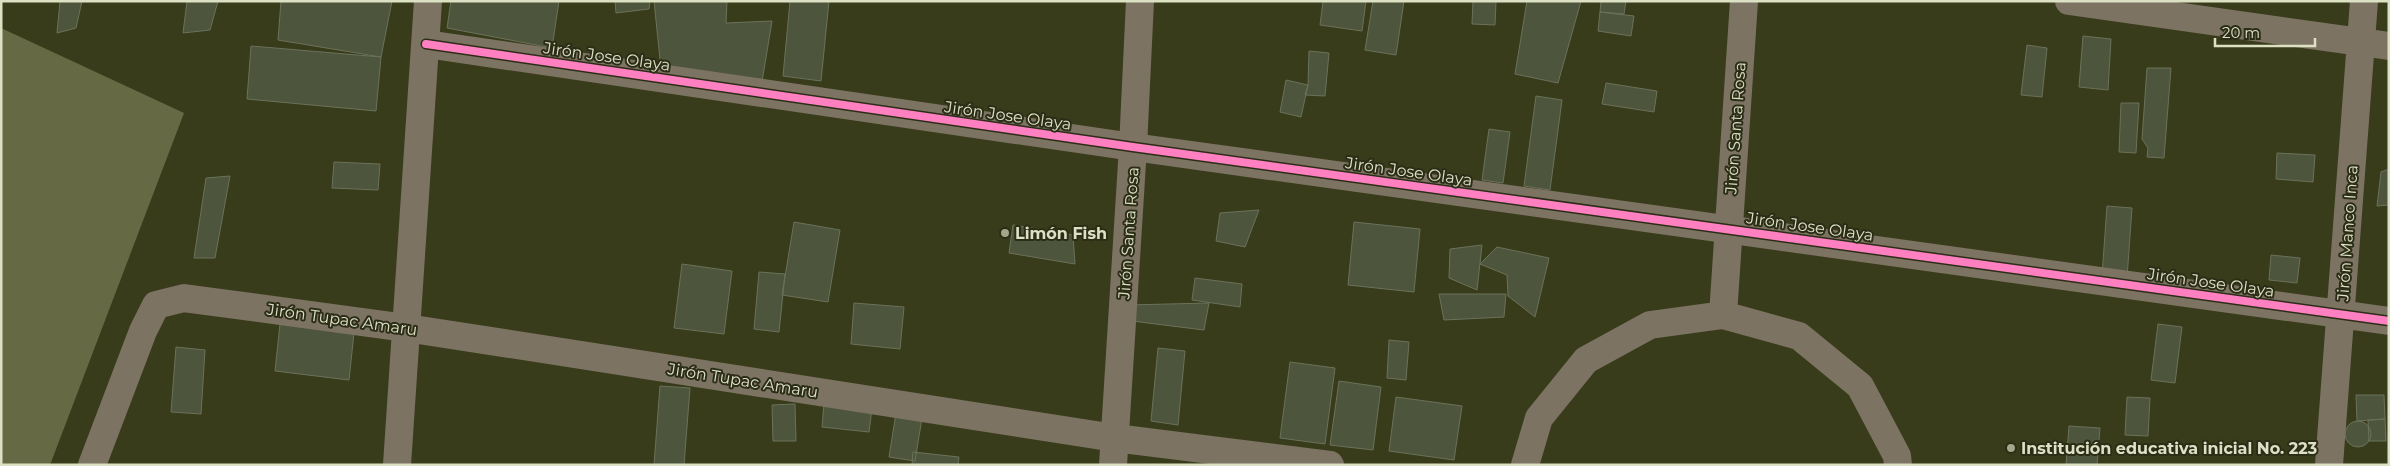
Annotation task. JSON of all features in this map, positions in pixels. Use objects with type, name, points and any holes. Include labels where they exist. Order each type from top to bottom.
[{"type":"street","points":[[396,465],[407,328],[428,1]]},
{"type":"street","name":"Jirón Santa Rosa","points":[[1113,465],[1140,1]]},
{"type":"street","name":"Jirón Santa Rosa","points":[[1723,315],[1744,1]]},
{"type":"street","points":[[2069,1],[2389,46]]},
{"type":"street","name":"Jirón Manco Inca","points":[[2329,465],[2364,1]]},
{"type":"street","name":"Jirón Jose Olaya","points":[[426,44],[1133,147],[2389,321]]},
{"type":"street","name":"Jirón Tupac Amaru","points":[[92,465],[143,331],[156,305],[184,298],[407,328],[1115,438],[1330,465]]},
{"type":"street","points":[[1525,465],[1539,418],[1586,360],[1650,325],[1723,315],[1799,336],[1860,386],[1897,456],[1898,465]]},
{"type":"green space","points":[[1,28],[184,113],[50,465],[1,465]]},
{"type":"building","points":[[60,1],[82,1],[76,28],[57,33]]},
{"type":"building","points":[[187,1],[218,1],[210,30],[183,33]]},
{"type":"building","points":[[281,1],[392,1],[381,57],[278,40]]},
{"type":"building","points":[[451,1],[559,1],[552,48],[447,28]]},
{"type":"building","points":[[615,1],[650,1],[649,9],[616,13]]},
{"type":"building","points":[[654,1],[727,1],[726,23],[772,21],[762,82],[661,69]]},
{"type":"building","points":[[790,1],[829,1],[821,81],[783,76]]},
{"type":"building","points":[[1323,1],[1366,1],[1362,31],[1320,25]]},
{"type":"building","points":[[1373,1],[1404,1],[1396,55],[1365,50]]},
{"type":"building","points":[[1473,1],[1496,1],[1495,25],[1472,24]]},
{"type":"building","points":[[1527,1],[1581,1],[1558,83],[1515,74]]},
{"type":"building","points":[[1601,1],[1626,1],[1624,14],[1600,12]]},
{"type":"building","points":[[1600,12],[1634,16],[1631,36],[1598,31]]},
{"type":"building","points":[[2083,36],[2111,39],[2108,90],[2079,87]]},
{"type":"building","points":[[2027,45],[2047,48],[2042,97],[2021,95]]},
{"type":"building","points":[[251,46],[381,57],[376,111],[247,99]]},
{"type":"building","points":[[1309,51],[1329,53],[1325,96],[1305,95],[1308,85]]},
{"type":"building","points":[[2147,68],[2171,68],[2164,158],[2147,157],[2148,148],[2142,139]]},
{"type":"building","points":[[1286,80],[1308,85],[1301,117],[1280,112]]},
{"type":"building","points":[[1606,83],[1657,91],[1654,112],[1602,104]]},
{"type":"building","points":[[1536,96],[1562,100],[1550,190],[1524,186]]},
{"type":"building","points":[[2121,103],[2139,103],[2136,153],[2119,152]]},
{"type":"building","points":[[1489,129],[1510,132],[1503,183],[1482,180]]},
{"type":"building","points":[[2277,153],[2315,155],[2313,182],[2276,179]]},
{"type":"building","points":[[334,162],[380,164],[378,190],[332,188]]},
{"type":"building","points":[[2389,169],[2389,205],[2377,206],[2381,172]]},
{"type":"building","points":[[230,176],[215,258],[194,258],[206,178]]},
{"type":"building","points":[[2107,206],[2132,208],[2127,278],[2102,276]]},
{"type":"building","points":[[1259,210],[1245,247],[1216,241],[1220,213]]},
{"type":"building","points":[[794,222],[840,230],[828,302],[782,295]]},
{"type":"building","points":[[1354,222],[1420,229],[1414,292],[1348,285]]},
{"type":"building","points":[[1013,225],[1073,235],[1075,264],[1009,253]]},
{"type":"building","points":[[1482,245],[1477,290],[1449,278],[1450,249]]},
{"type":"building","points":[[1497,247],[1549,258],[1535,317],[1508,296],[1507,275],[1480,264]]},
{"type":"building","points":[[2271,255],[2300,258],[2297,283],[2269,280]]},
{"type":"building","points":[[682,264],[732,271],[724,334],[674,328]]},
{"type":"building","points":[[759,272],[785,274],[779,332],[754,329]]},
{"type":"building","points":[[1195,278],[1242,284],[1240,307],[1192,300]]},
{"type":"building","points":[[1439,294],[1506,294],[1504,317],[1444,320]]},
{"type":"building","points":[[854,303],[904,307],[900,349],[851,344]]},
{"type":"building","points":[[1209,303],[1204,330],[1124,320],[1128,305]]},
{"type":"building","points":[[280,324],[354,333],[349,380],[275,371]]},
{"type":"building","points":[[2158,324],[2182,327],[2175,383],[2151,380]]},
{"type":"building","points":[[1389,340],[1409,342],[1406,380],[1387,378]]},
{"type":"building","points":[[176,347],[205,350],[201,414],[171,412]]},
{"type":"building","points":[[1158,348],[1185,351],[1178,425],[1151,421]]},
{"type":"building","points":[[1290,362],[1335,368],[1325,444],[1280,438]]},
{"type":"building","points":[[1339,381],[1381,387],[1373,450],[1330,445]]},
{"type":"building","points":[[660,386],[690,388],[684,465],[654,465]]},
{"type":"building","points":[[2356,395],[2384,395],[2385,419],[2357,421]]},
{"type":"building","points":[[1396,397],[1462,406],[1454,460],[1389,451]]},
{"type":"building","points":[[2127,397],[2150,398],[2148,436],[2125,435]]},
{"type":"building","points":[[824,403],[872,408],[869,432],[822,427]]},
{"type":"building","points":[[795,404],[796,441],[773,441],[772,405]]},
{"type":"building","points":[[896,413],[922,418],[915,461],[889,457]]},
{"type":"building","points":[[2385,419],[2386,441],[2369,441],[2368,420]]},
{"type":"building","points":[[2358,421],[2367,425],[2371,434],[2367,443],[2358,447],[2349,443],[2345,434],[2349,425]]},
{"type":"building","points":[[2069,426],[2100,428],[2097,465],[2066,465]]},
{"type":"building","points":[[913,452],[959,457],[958,465],[912,465]]},
{"type":"cycle path","points":[[426,44],[1133,147],[2389,321]]},
{"type":"place","name":"Limón Fish","points":[[1005,233]]},
{"type":"place","name":"Institución educativa inicial No. 223","points":[[2011,448]]}]
